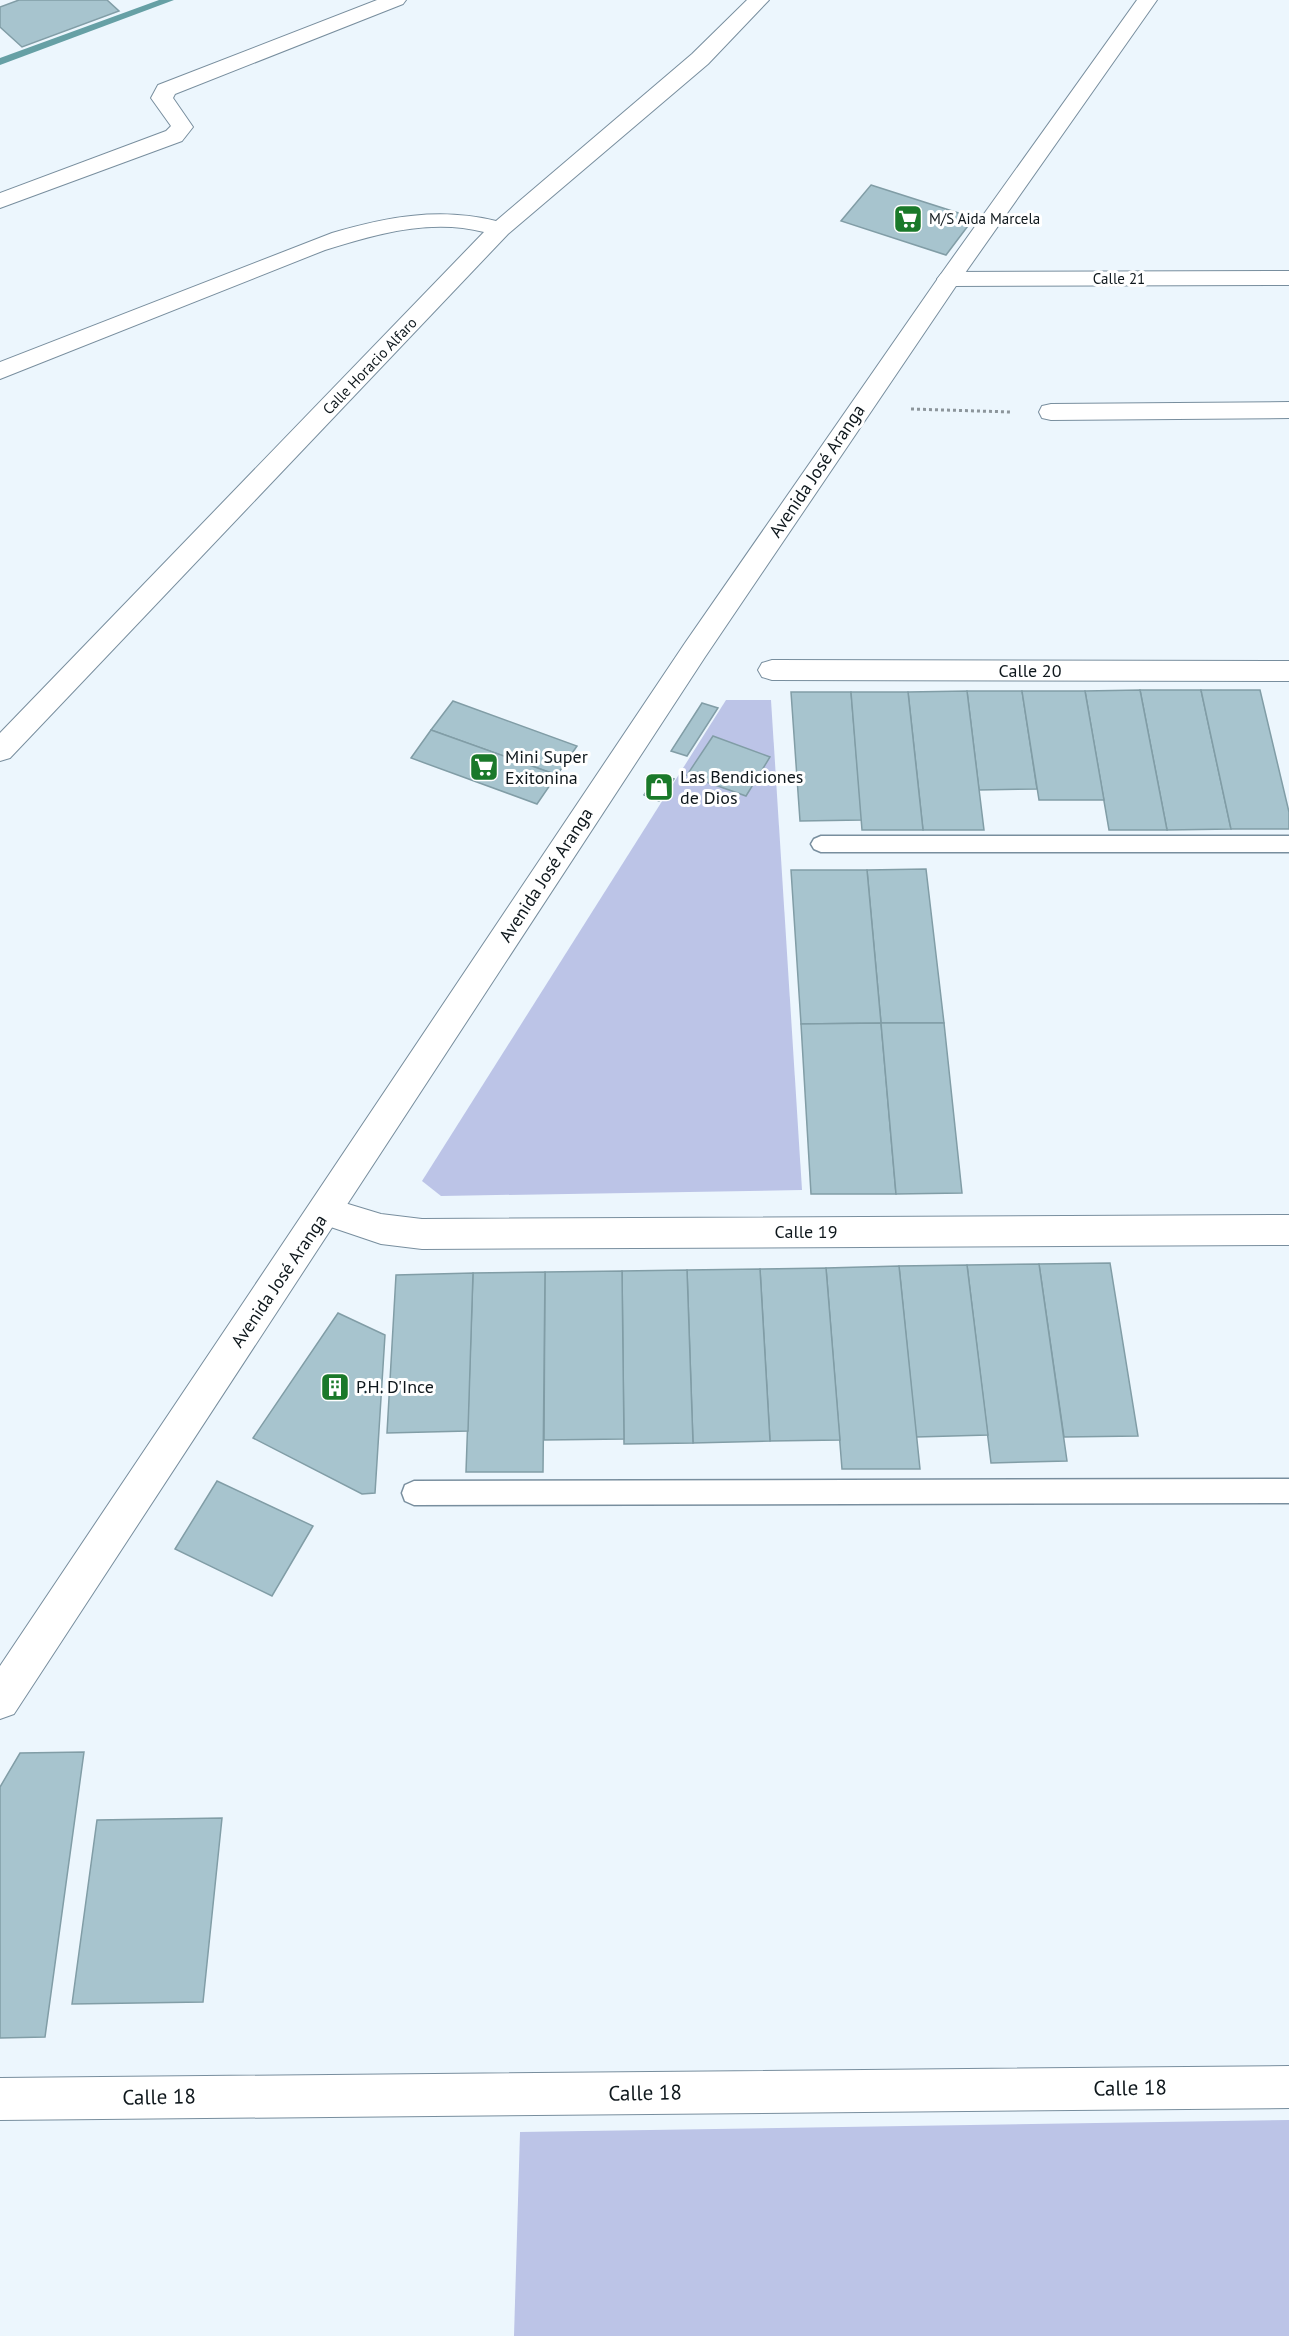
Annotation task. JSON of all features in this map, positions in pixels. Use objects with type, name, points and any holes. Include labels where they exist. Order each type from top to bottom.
[{"type":"street","points":[[0,201],[174,136],[182,127],[162,98],[166,90],[396,0]]},
{"type":"street","name":"Calle Horacio Alfaro","points":[[0,751],[500,229],[700,59],[759,0]]},
{"type":"street","name":"Avenida José Aranga","points":[[0,1700],[326,1211],[695,650],[949,279],[1147,0]]},
{"type":"street","points":[[0,371],[317,246],[359,232],[401,222],[438,219],[477,222],[500,229]]},
{"type":"street","name":"Calle 21","points":[[949,279],[1289,278]]},
{"type":"street","points":[[1051,412],[1289,410]]},
{"type":"street","name":"Calle 20","points":[[772,670],[1289,671]]},
{"type":"street","name":"Calle 19","points":[[326,1211],[381,1229],[422,1234],[1289,1230]]},
{"type":"street","name":"Calle 18","points":[[0,2099],[1289,2087]]},
{"type":"lane","points":[[821,844],[1289,844]]},
{"type":"lane","points":[[414,1492],[1289,1491]]},
{"type":"path","points":[[866,399],[906,409],[1051,412]]},
{"type":"shaded area","points":[[726,700],[771,700],[802,1190],[441,1196],[422,1181]]},
{"type":"shaded area","points":[[1289,2120],[1289,2336],[514,2336],[520,2132]]},
{"type":"building","points":[[19,0],[107,0],[119,11],[22,47],[0,27],[0,7]]},
{"type":"building","name":"M/S Aida Marcela","points":[[871,185],[974,218],[946,255],[841,221]]},
{"type":"building","points":[[1140,690],[1201,690],[1231,829],[1167,830]]},
{"type":"building","points":[[1140,690],[1167,830],[1109,830],[1085,691]]},
{"type":"building","points":[[1201,690],[1260,690],[1289,812],[1289,829],[1231,829]]},
{"type":"building","points":[[967,691],[1022,691],[1037,789],[979,790]]},
{"type":"building","points":[[967,691],[984,830],[923,830],[908,692]]},
{"type":"building","points":[[1022,691],[1085,691],[1104,800],[1039,800]]},
{"type":"building","points":[[791,692],[851,692],[862,820],[800,821]]},
{"type":"building","points":[[851,692],[908,692],[923,830],[862,830]]},
{"type":"building","points":[[453,701],[577,746],[557,775],[431,730]]},
{"type":"building","points":[[702,703],[718,708],[687,756],[671,751]]},
{"type":"building","name":"Mini Super Exitonina","points":[[431,730],[557,775],[537,804],[411,758]]},
{"type":"building","points":[[713,736],[770,757],[746,796],[687,775]]},
{"type":"building","name":"Las Bendiciones de Dios","points":[[658,774],[674,779],[659,801],[644,795]]},
{"type":"building","points":[[926,869],[944,1023],[881,1023],[867,870]]},
{"type":"building","points":[[791,870],[867,870],[881,1023],[801,1024]]},
{"type":"building","points":[[881,1023],[896,1194],[811,1194],[801,1024]]},
{"type":"building","points":[[881,1023],[944,1023],[962,1193],[896,1194]]},
{"type":"building","points":[[1110,1263],[1138,1436],[1064,1437],[1039,1264]]},
{"type":"building","points":[[1039,1264],[1067,1461],[991,1463],[967,1265]]},
{"type":"building","points":[[967,1265],[988,1435],[916,1437],[899,1266]]},
{"type":"building","points":[[899,1266],[920,1469],[842,1469],[826,1268]]},
{"type":"building","points":[[826,1268],[840,1440],[770,1441],[760,1269]]},
{"type":"building","points":[[760,1269],[770,1441],[693,1443],[687,1270]]},
{"type":"building","points":[[687,1270],[693,1443],[624,1444],[622,1271]]},
{"type":"building","points":[[622,1271],[624,1439],[544,1440],[545,1272]]},
{"type":"building","points":[[545,1272],[543,1472],[466,1472],[473,1273]]},
{"type":"building","points":[[473,1273],[468,1431],[387,1433],[396,1275]]},
{"type":"building","name":"P.H. D'Ince","points":[[338,1313],[385,1335],[375,1493],[362,1494],[253,1438]]},
{"type":"building","points":[[217,1481],[313,1526],[272,1596],[175,1549]]},
{"type":"building","points":[[84,1752],[45,2037],[0,2038],[0,1787],[20,1753]]},
{"type":"building","points":[[222,1818],[203,2002],[72,2004],[97,1820]]},
{"type":"waterway","points":[[0,62],[169,0]]},
{"type":"place","name":"M/S Aida Marcela","points":[[908,219]]},
{"type":"place","name":"Mini Super Exitonina","points":[[484,767]]},
{"type":"place","name":"Las Bendiciones de Dios","points":[[659,787]]},
{"type":"place","name":"P.H. D'Ince","points":[[335,1387]]}]
